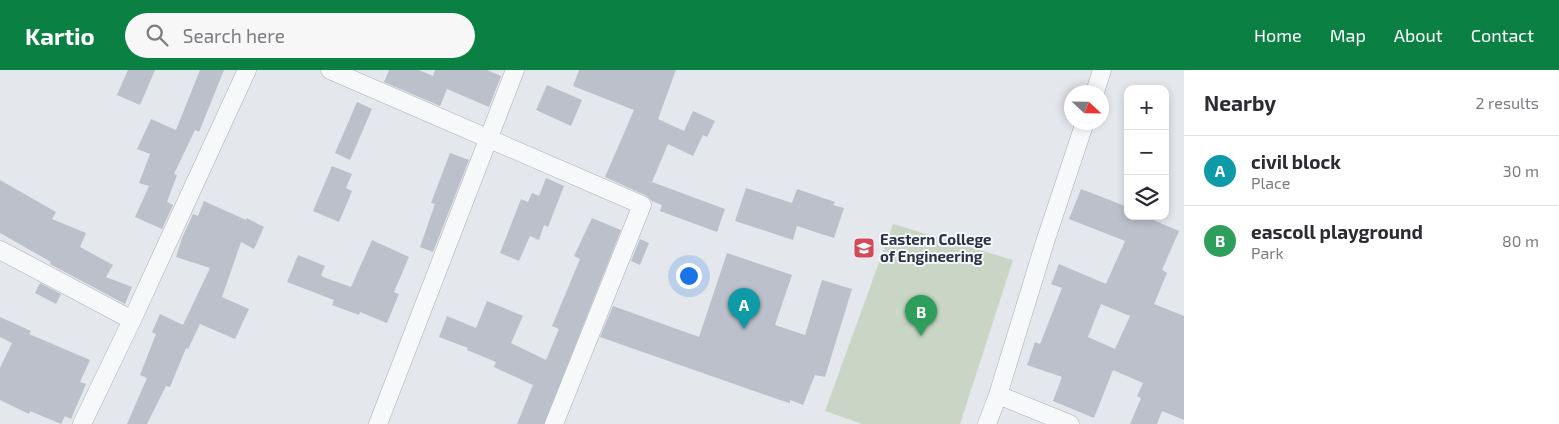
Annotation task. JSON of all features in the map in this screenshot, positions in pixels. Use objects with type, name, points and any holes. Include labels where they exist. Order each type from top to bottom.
[{"type":"street","points":[[82,424],[247,70]]},
{"type":"street","points":[[330,70],[642,205],[554,424]]},
{"type":"street","points":[[378,424],[515,70]]},
{"type":"street","points":[[1097,85],[1102,70]]},
{"type":"street","points":[[987,424],[998,395],[1045,242],[1082,130]]},
{"type":"street","points":[[0,250],[132,320]]},
{"type":"street","points":[[998,395],[1070,424]]},
{"type":"green space","points":[[893,224],[1013,260],[960,424],[862,424],[825,411]]},
{"type":"building","points":[[128,70],[155,70],[140,105],[117,95]]},
{"type":"building","points":[[200,70],[224,70],[199,132],[195,130],[174,174],[177,175],[167,202],[173,205],[162,229],[135,217],[149,186],[139,183],[150,154],[137,149],[151,119],[176,130]]},
{"type":"building","points":[[389,70],[419,70],[433,76],[435,70],[487,70],[501,76],[489,107],[447,89],[440,106],[384,82]]},
{"type":"building","points":[[579,70],[676,70],[658,119],[684,131],[693,111],[715,121],[707,137],[703,135],[693,156],[668,144],[652,182],[725,209],[717,232],[660,211],[662,205],[605,177],[634,110],[573,86]]},
{"type":"building","points":[[547,85],[582,100],[571,126],[536,110]]},
{"type":"building","points":[[357,102],[372,109],[350,160],[335,153]]},
{"type":"building","points":[[450,153],[469,160],[433,252],[420,247],[435,204],[431,203]]},
{"type":"building","points":[[332,166],[352,174],[346,188],[352,191],[339,222],[313,211]]},
{"type":"building","points":[[546,178],[564,186],[548,227],[544,225],[539,240],[530,236],[519,261],[500,253],[521,199],[528,202],[532,193],[539,196]]},
{"type":"building","points":[[0,180],[56,212],[52,219],[86,233],[80,247],[113,265],[106,277],[132,287],[125,304],[50,264],[51,262],[0,233]]},
{"type":"building","points":[[746,188],[792,203],[797,189],[835,202],[833,205],[844,208],[834,238],[797,226],[793,240],[735,221]]},
{"type":"building","points":[[1081,189],[1124,206],[1124,220],[1153,220],[1179,231],[1162,270],[1167,273],[1154,304],[1184,316],[1184,420],[1162,411],[1157,424],[1130,424],[1141,398],[1137,396],[1143,383],[1113,370],[1094,418],[1053,401],[1062,377],[1027,365],[1035,342],[1040,344],[1062,288],[1051,284],[1059,264],[1106,284],[1125,241],[1069,219]],"holes":[[[1101,304],[1130,316],[1115,349],[1088,337]]]},
{"type":"building","points":[[204,201],[264,227],[254,249],[241,242],[222,297],[249,309],[235,339],[200,324],[188,349],[186,348],[170,387],[166,386],[147,424],[127,424],[147,378],[140,375],[156,334],[152,332],[160,314],[183,325],[210,268],[176,257],[193,214],[198,216]]},
{"type":"building","points":[[592,218],[621,230],[544,424],[517,424],[533,385],[494,367],[496,362],[467,350],[468,348],[439,337],[447,316],[476,328],[487,301],[523,316],[511,343],[546,360],[559,329],[552,326],[580,259],[574,256]]},
{"type":"building","points":[[640,239],[649,243],[640,265],[631,261]]},
{"type":"building","points":[[372,240],[409,257],[394,292],[399,294],[387,323],[360,312],[359,315],[332,305],[334,300],[287,282],[298,255],[325,266],[321,275],[323,277],[351,287]]},
{"type":"building","points":[[727,253],[792,275],[775,325],[805,335],[822,280],[852,289],[825,377],[815,375],[803,405],[790,400],[790,403],[780,400],[600,337],[613,306],[699,337]]},
{"type":"building","points":[[40,283],[61,294],[56,304],[35,293]]},
{"type":"building","points":[[0,317],[31,331],[29,334],[90,360],[80,382],[86,384],[71,419],[65,416],[61,424],[30,411],[29,414],[0,400],[0,368],[12,343],[0,337]]},
{"type":"place","name":"Eastern College of Engineering","points":[[864,248]]},
{"type":"place","name":"civil block","points":[[744,329]]},
{"type":"place","name":"eascoll playground","points":[[921,336]]}]
